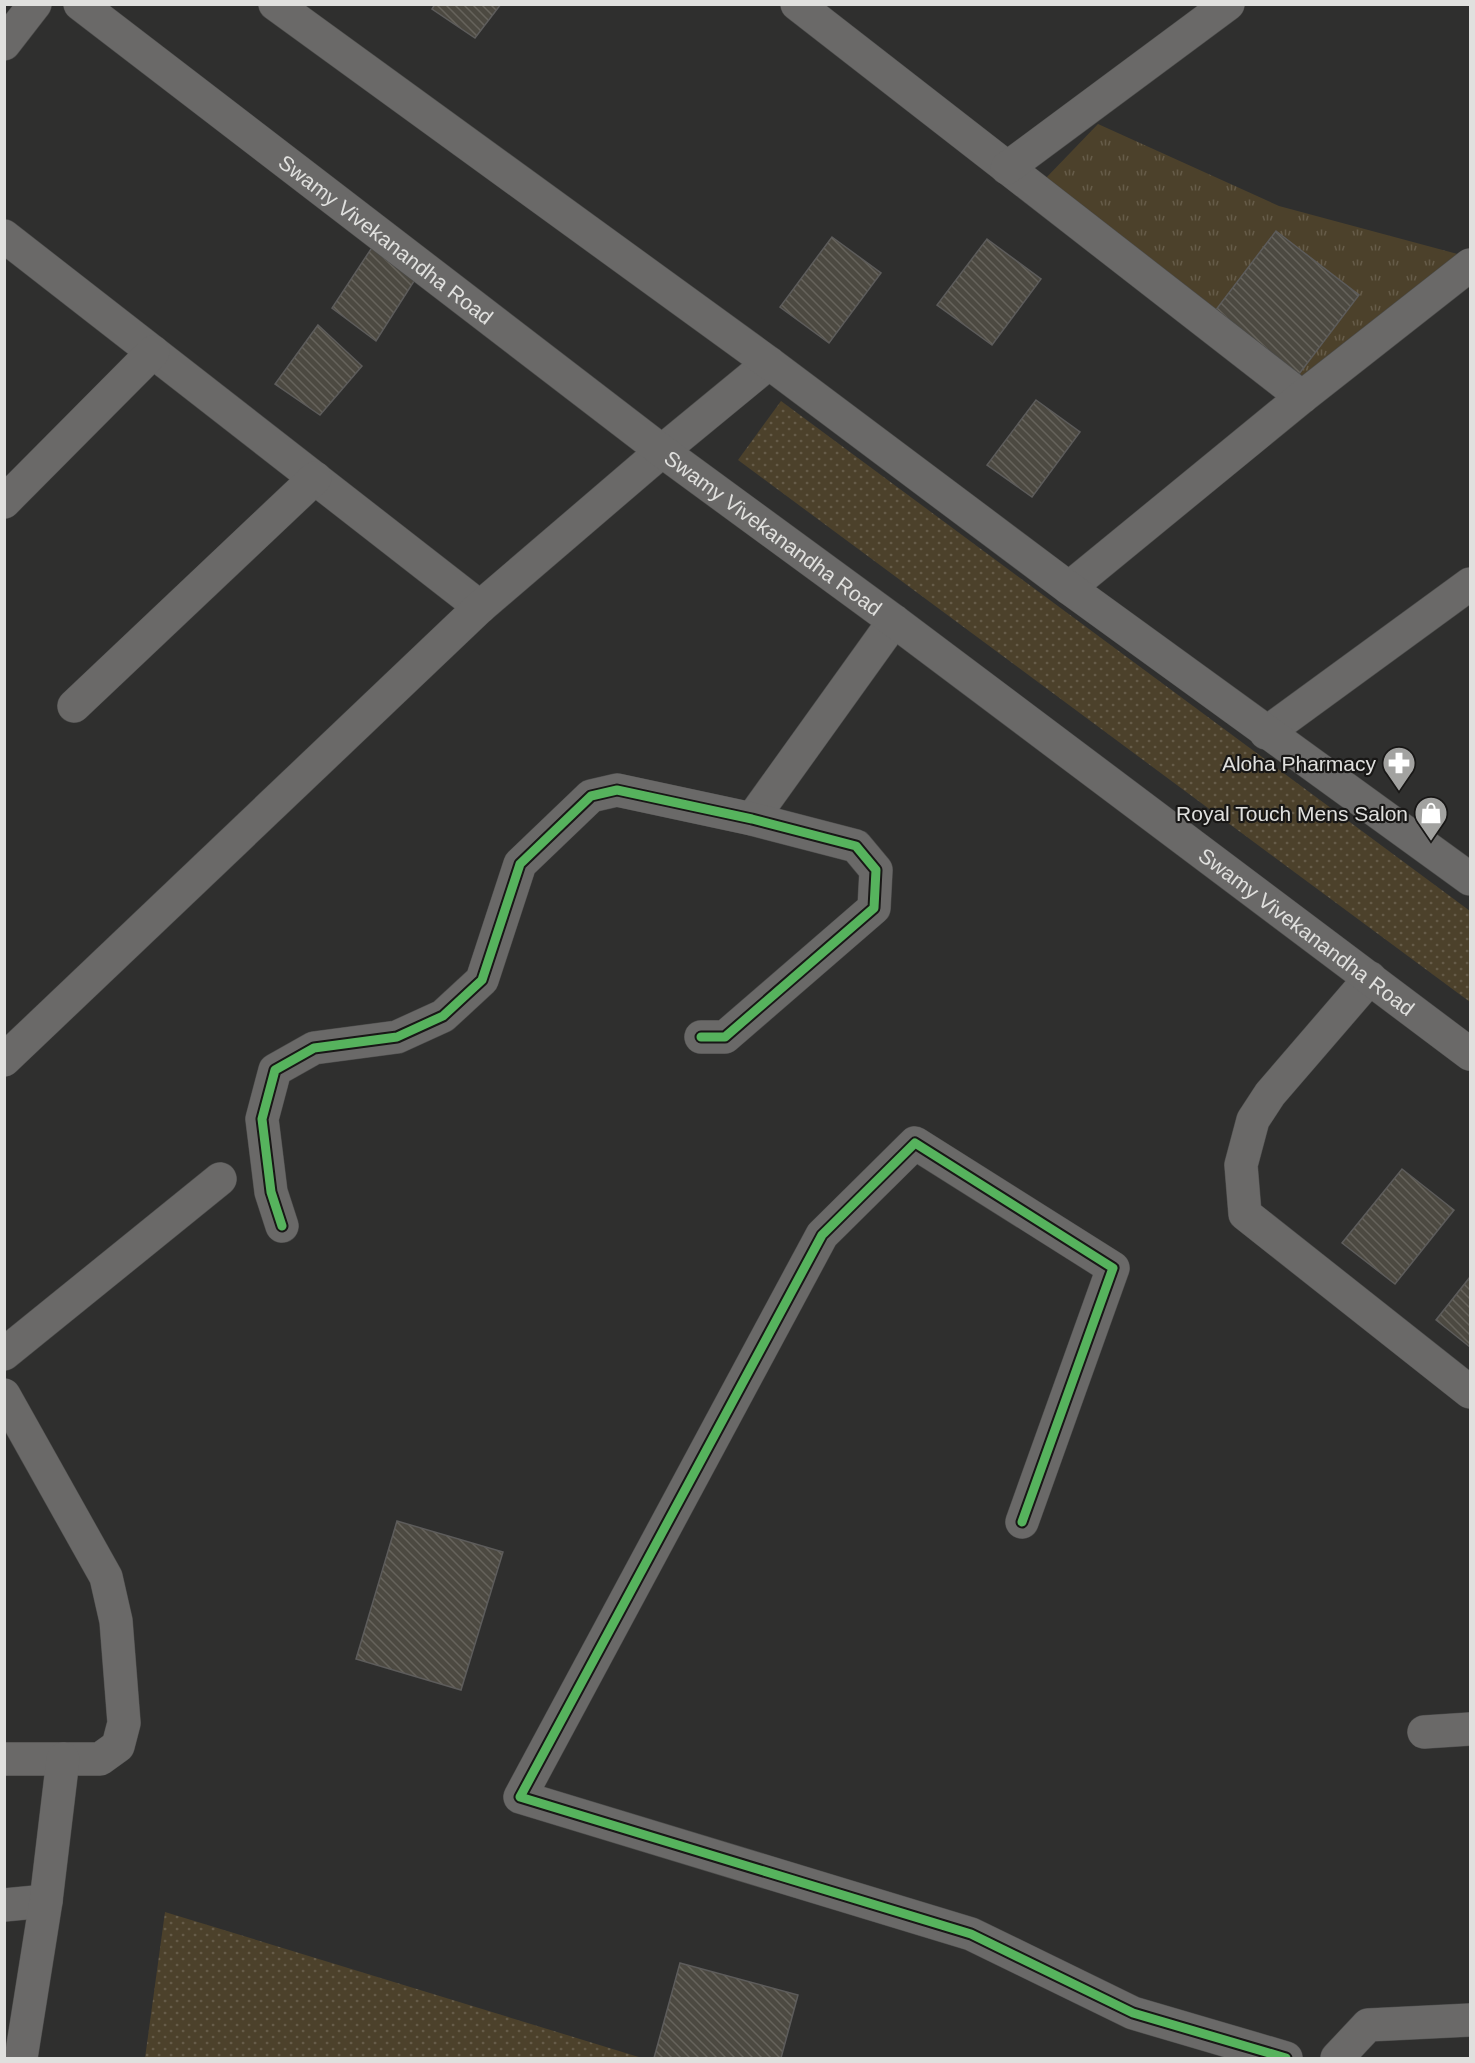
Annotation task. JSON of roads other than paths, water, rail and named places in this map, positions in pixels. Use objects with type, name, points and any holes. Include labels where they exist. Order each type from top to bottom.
[{"type":"street","points":[[4,44],[35,4]]},
{"type":"street","name":"Swamy Vivekanandha Road","points":[[80,4],[662,451],[894,621],[1470,1054]]},
{"type":"street","points":[[275,4],[769,363],[1266,733],[1470,879]]},
{"type":"street","points":[[797,4],[1302,397]]},
{"type":"street","points":[[1007,168],[1227,4]]},
{"type":"street","points":[[4,236],[480,607]]},
{"type":"street","points":[[1069,588],[1302,397],[1470,265]]},
{"type":"street","points":[[4,502],[153,352]]},
{"type":"street","points":[[4,1060],[480,607],[769,363]]},
{"type":"street","points":[[74,706],[315,478]]},
{"type":"street","points":[[1266,733],[1470,584]]},
{"type":"street","points":[[752,819],[894,621]]},
{"type":"street","points":[[282,1226],[271,1192],[262,1119],[275,1070],[314,1048],[397,1036],[443,1016],[482,980],[520,864],[591,796],[617,790],[752,819],[856,846],[876,870],[874,908],[725,1036],[701,1036]]},
{"type":"street","points":[[1370,978],[1270,1094],[1253,1120],[1241,1165],[1245,1214],[1470,1392]]},
{"type":"street","points":[[1022,1522],[1113,1268],[915,1143],[822,1235],[520,1797],[971,1934],[1133,2013],[1286,2058]]},
{"type":"street","points":[[4,1354],[220,1179]]},
{"type":"street","points":[[4,1395],[106,1577],[116,1621],[124,1723],[118,1746],[100,1759],[4,1759]]},
{"type":"street","points":[[1424,1732],[1470,1730]]},
{"type":"street","points":[[21,2058],[46,1901],[63,1759]]},
{"type":"street","points":[[4,1905],[46,1901]]},
{"type":"street","points":[[1337,2058],[1368,2025],[1470,2020]]},
{"type":"place","name":"Aloha Pharmacy","points":[[1399,792]]},
{"type":"place","name":"Royal Touch Mens Salon","points":[[1431,842]]}]
